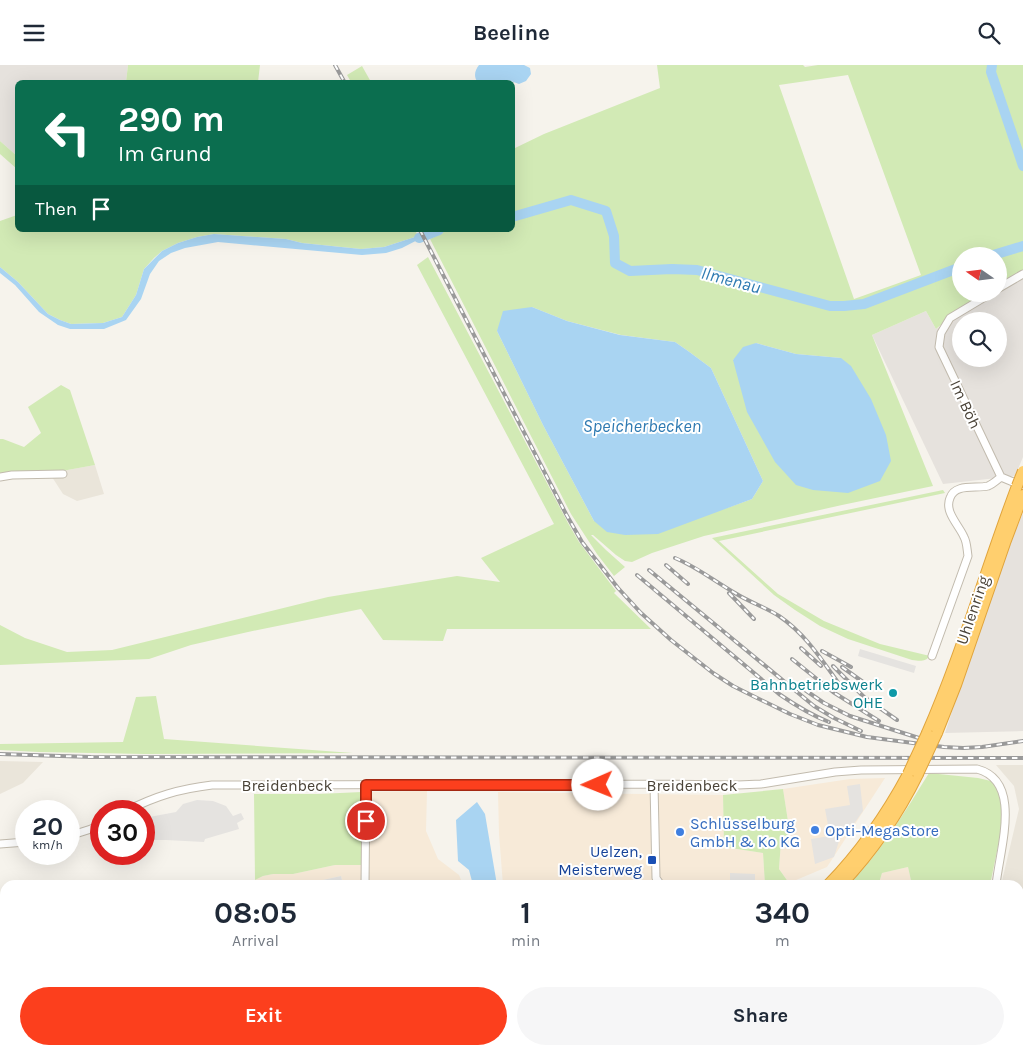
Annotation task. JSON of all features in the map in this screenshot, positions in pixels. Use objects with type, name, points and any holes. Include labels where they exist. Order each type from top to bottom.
[{"type":"highway","name":"Uhlenring","points":[[932,733],[947,683],[998,536],[1020,483],[1023,471]]},
{"type":"highway","name":"Uhlenring","points":[[932,733],[956,685],[1023,495]]},
{"type":"highway","points":[[846,880],[877,843],[902,803],[932,733]]},
{"type":"highway","points":[[832,880],[854,856],[900,789],[913,774]]},
{"type":"street","points":[[1008,283],[1023,274]]},
{"type":"street","name":"Im Böh","points":[[975,303],[950,318],[941,333],[939,347],[1003,478]]},
{"type":"street","points":[[0,477],[63,474]]},
{"type":"street","points":[[932,656],[968,556],[966,539],[948,507],[950,498],[959,489],[988,486],[1003,478],[1020,483]]},
{"type":"street","name":"Breidenbeck","points":[[151,800],[162,795],[194,787],[212,785],[738,785],[761,784],[835,772],[861,770],[970,768],[992,774],[1001,781],[1008,791],[1011,802],[997,880]]},
{"type":"street","points":[[654,784],[657,880]]},
{"type":"street","points":[[365,880],[366,785]]},
{"type":"street","points":[[0,844],[15,843]]},
{"type":"shaded area","points":[[0,65],[128,65],[126,80],[15,80],[15,154],[0,141]]},
{"type":"shaded area","points":[[1023,276],[1023,457],[1015,476],[943,484],[872,335],[926,311],[936,329],[952,319],[952,367],[1007,367],[1007,312],[964,312],[978,303],[1008,303],[1008,285]]},
{"type":"shaded area","points":[[95,465],[104,494],[77,501],[63,494],[52,477],[62,471]]},
{"type":"shaded area","points":[[1023,513],[1023,731],[945,733],[985,611]]},
{"type":"shaded area","points":[[860,649],[916,666],[914,673],[858,656]]},
{"type":"shaded area","points":[[0,761],[43,762],[23,783],[0,794]]},
{"type":"shaded area","points":[[996,765],[1023,765],[1023,880],[1002,880],[1019,809],[1014,786]]},
{"type":"shaded area","points":[[885,778],[827,867],[796,880],[787,880],[779,869],[781,841],[790,834],[783,789],[850,779]]},
{"type":"shaded area","points":[[860,784],[863,811],[848,832],[845,830],[834,857],[815,864],[811,839],[830,836],[825,809],[850,805],[847,786]]},
{"type":"shaded area","points":[[427,791],[426,831],[438,859],[459,875],[461,880],[342,880],[341,876],[323,880],[255,880],[273,874],[293,874],[335,865],[361,865],[362,792]]},
{"type":"shaded area","points":[[498,792],[723,795],[724,847],[763,853],[765,880],[503,880]]},
{"type":"shaded area","points":[[197,800],[213,801],[226,806],[233,816],[241,813],[244,819],[237,823],[239,829],[205,839],[204,842],[155,840],[155,816],[176,812],[183,804]]},
{"type":"shaded area","points":[[908,867],[911,880],[880,880],[882,873]]},
{"type":"shaded area","points":[[730,873],[755,874],[755,880],[730,880]]},
{"type":"shaded area","points":[[341,876],[342,880],[323,880]]},
{"type":"green space","points":[[128,65],[260,65],[258,80],[126,80]]},
{"type":"green space","points":[[657,65],[803,65],[805,67],[818,65],[1023,65],[1023,271],[1008,280],[1008,247],[952,247],[952,303],[972,303],[957,312],[952,312],[952,316],[936,329],[926,311],[872,335],[933,486],[704,536],[652,553],[632,562],[625,561],[591,535],[625,567],[614,576],[571,514],[430,239],[443,232],[515,232],[515,148],[544,134],[660,88]],"holes":[[[848,75],[921,275],[854,299],[779,85]],[[532,307],[567,321],[621,335],[675,342],[711,368],[763,481],[752,499],[727,508],[594,521],[543,425],[497,331]],[[756,343],[796,354],[841,358],[733,360]]]},
{"type":"green space","points":[[362,66],[370,80],[350,80],[347,75]]},
{"type":"green space","points":[[0,141],[15,154],[15,167],[0,154]]},
{"type":"green space","points":[[15,216],[15,232],[416,232],[418,236],[384,247],[361,249],[302,243],[286,239],[214,234],[197,237],[178,243],[162,251],[154,258],[144,269],[136,295],[122,317],[103,323],[71,324],[48,314],[18,282],[0,267],[0,221]]},
{"type":"green space","points":[[428,257],[579,542],[616,591],[614,593],[651,629],[447,629],[443,641],[383,640],[361,609],[191,645],[149,659],[0,665],[0,625],[25,638],[67,652],[112,650],[328,597],[457,576],[500,582],[481,558],[554,524],[417,265]]},
{"type":"green space","points":[[61,385],[70,390],[95,465],[62,471],[0,474],[0,439],[24,447],[41,433],[28,407]]},
{"type":"green space","points":[[943,490],[945,493],[719,541],[778,594],[824,621],[880,644],[930,656],[922,661],[912,660],[848,639],[820,626],[774,595],[712,538]]},
{"type":"green space","points":[[156,696],[164,739],[353,753],[145,754],[0,750],[0,744],[123,742],[136,697]]},
{"type":"green space","points":[[929,773],[991,781],[999,787],[1006,808],[991,880],[911,880],[908,867],[882,873],[880,880],[854,880],[902,817]]},
{"type":"green space","points":[[783,789],[790,834],[781,841],[779,869],[787,880],[765,880],[763,853],[724,847],[723,795]]},
{"type":"green space","points":[[362,792],[361,865],[335,865],[293,874],[273,874],[255,880],[254,794]]},
{"type":"water","points":[[479,65],[524,65],[530,68],[531,74],[526,81],[519,84],[515,83],[515,80],[476,80],[476,69]]},
{"type":"water","points":[[431,233],[402,248],[386,253],[362,255],[218,242],[185,248],[171,253],[159,261],[150,274],[141,299],[126,320],[104,329],[70,329],[58,325],[39,312],[15,285],[0,273],[0,267],[18,282],[48,314],[60,320],[71,324],[103,323],[122,317],[136,295],[144,269],[162,251],[197,237],[214,234],[286,239],[302,243],[361,249],[384,247]]},
{"type":"water","name":"Speicherbecken","points":[[532,307],[567,321],[620,335],[675,342],[711,368],[763,481],[752,499],[658,534],[625,535],[607,532],[594,521],[543,425],[497,331],[503,311]]},
{"type":"water","name":"Speicherbecken","points":[[756,343],[796,354],[841,358],[851,366],[871,399],[886,435],[891,461],[880,481],[848,493],[813,490],[796,485],[775,462],[747,412],[733,360],[743,347]]},
{"type":"water","points":[[477,802],[485,814],[496,880],[472,880],[469,870],[458,861],[456,820]]},
{"type":"waterway","name":"Ilmenau","points":[[992,65],[991,72],[1023,166]]},
{"type":"waterway","name":"Ilmenau","points":[[515,216],[571,200],[606,211],[614,236],[615,263],[630,271],[697,270],[830,306],[864,304],[952,270]]},
{"type":"waterway","name":"Ilmenau","points":[[419,238],[434,232]]},
{"type":"waterway","name":"Ilmenau","points":[[1008,251],[1023,246]]},
{"type":"railway","points":[[335,65],[343,80]]},
{"type":"railway","points":[[421,232],[582,542],[618,588],[641,613],[671,640],[733,686],[790,714],[818,725],[867,737],[944,747],[982,747],[1023,741]]},
{"type":"railway","points":[[675,558],[789,623],[814,649],[842,688]]},
{"type":"railway","points":[[666,565],[688,584]]},
{"type":"railway","points":[[649,570],[814,706],[861,731]]},
{"type":"railway","points":[[637,575],[779,694],[829,722]]},
{"type":"railway","points":[[729,593],[754,619]]},
{"type":"railway","points":[[801,648],[821,666]]},
{"type":"railway","points":[[822,651],[851,667]]},
{"type":"railway","points":[[792,659],[833,692],[879,721]]},
{"type":"railway","points":[[833,666],[864,697],[897,720]]},
{"type":"railway","points":[[842,667],[863,682]]},
{"type":"railway","points":[[805,690],[824,703],[850,716],[922,739]]},
{"type":"railway","points":[[0,754],[91,757],[1023,758]]},
{"type":"place","name":"Bahnbetriebswerk OHE","points":[[893,693]]},
{"type":"place","name":"Opti-MegaStore","points":[[815,830]]},
{"type":"place","name":"Schlüsselburg GmbH & Ko KG","points":[[680,832]]},
{"type":"place","name":"Uelzen, Meisterweg","points":[[652,860]]},
{"type":"route","points":[[366,821],[366,785],[598,785]]}]
